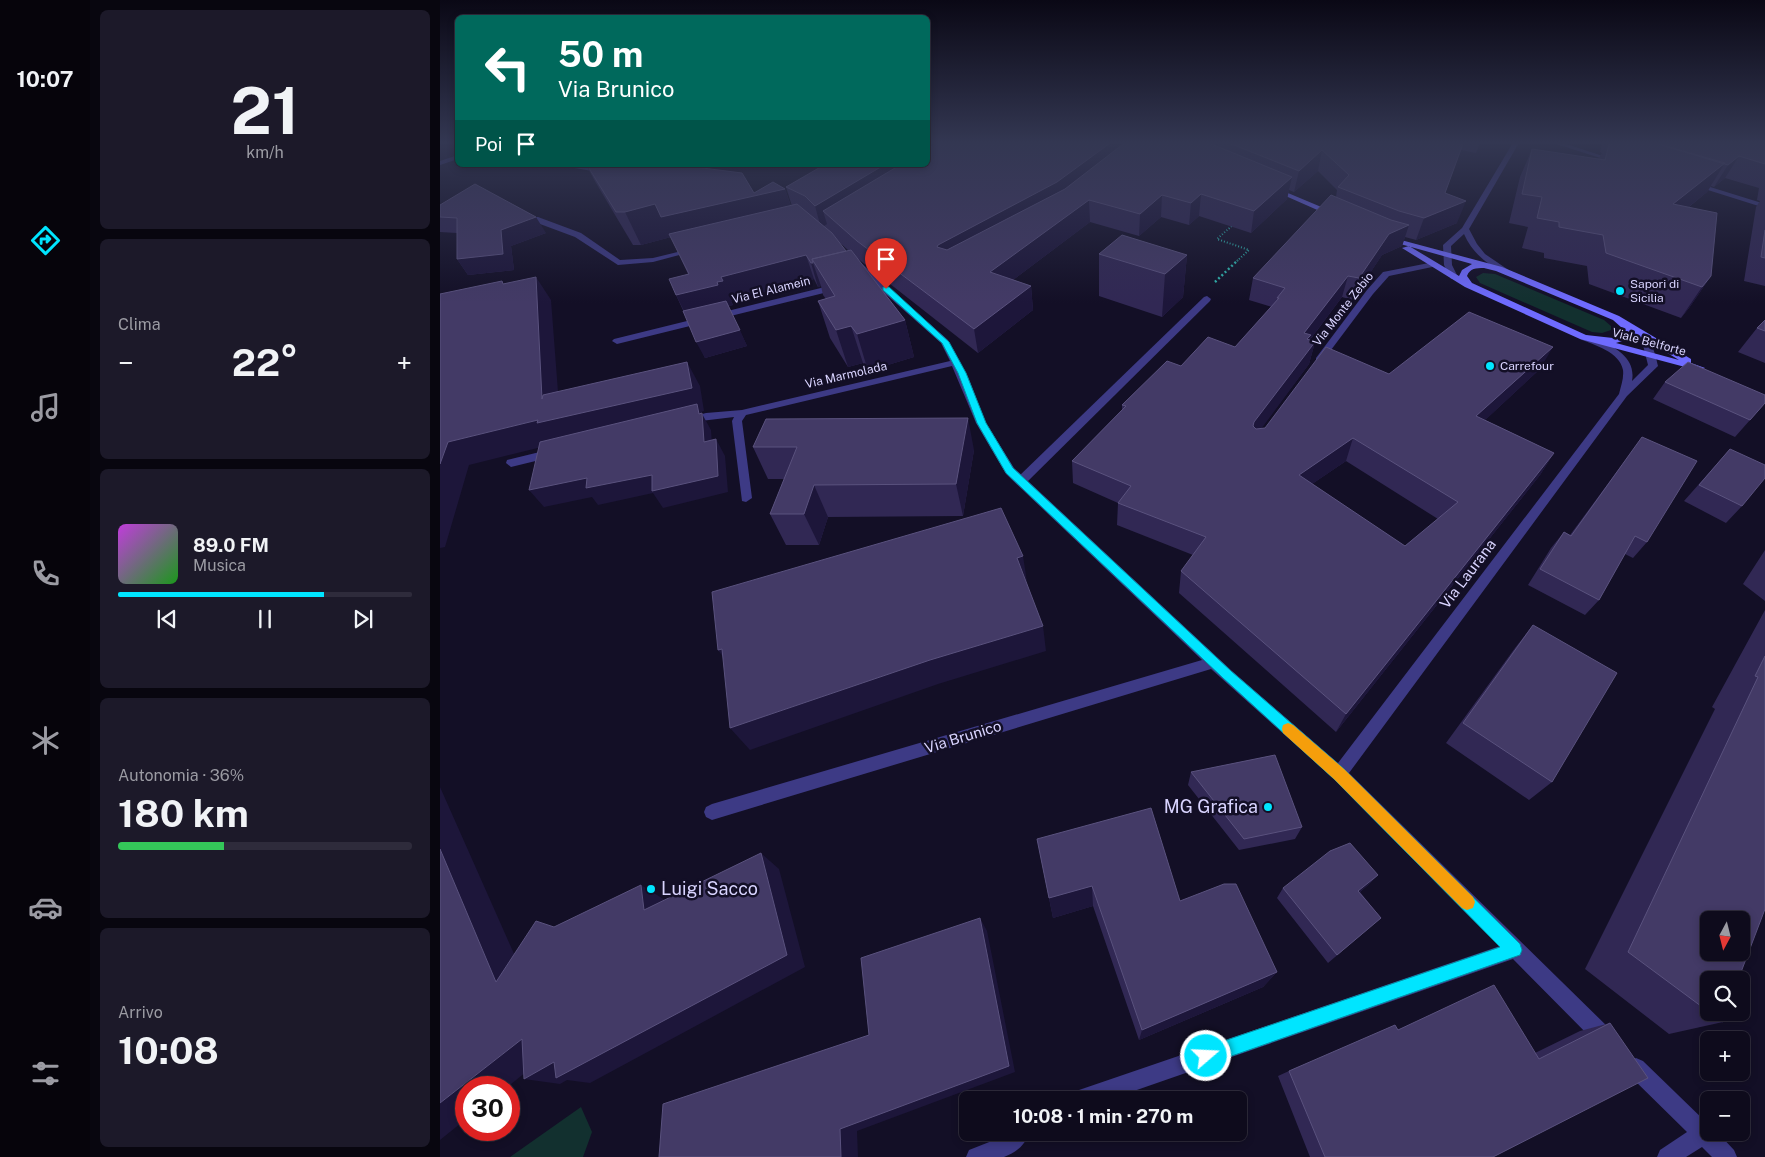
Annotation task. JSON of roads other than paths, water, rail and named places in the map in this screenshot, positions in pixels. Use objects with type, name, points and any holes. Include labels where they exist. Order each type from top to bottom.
[{"type":"main road","points":[[1288,195],[1344,218]]},
{"type":"main road","points":[[1380,234],[1499,269]]},
{"type":"main road","points":[[1388,237],[1469,286]]},
{"type":"main road","points":[[1469,286],[1463,276],[1464,271],[1468,268],[1489,266],[1499,269]]},
{"type":"main road","name":"Viale Belforte","points":[[1499,269],[1616,318],[1698,368]]},
{"type":"main road","name":"Viale Belforte","points":[[1469,286],[1583,337],[1708,372]]},
{"type":"main road","points":[[1594,340],[1620,340],[1625,336],[1627,332],[1626,327],[1616,318]]},
{"type":"street","points":[[1454,277],[1448,265],[1447,245],[1465,229],[1485,195]]},
{"type":"street","points":[[1728,195],[1765,206]]},
{"type":"street","points":[[535,219],[578,235],[618,263],[653,260],[701,248]]},
{"type":"street","points":[[1465,229],[1478,253],[1511,274]]},
{"type":"street","points":[[851,258],[869,279],[945,342],[956,362],[982,423],[1010,471],[1214,662],[1339,774],[1514,950],[1700,1131]]},
{"type":"street","name":"Via Monte Zebio","points":[[1312,369],[1370,292],[1386,274],[1434,264]]},
{"type":"street","name":"Via El Alamein","points":[[617,341],[845,285]]},
{"type":"street","points":[[1021,481],[1208,299]]},
{"type":"street","points":[[1631,327],[1645,338],[1650,346],[1652,356]]},
{"type":"street","name":"Via Laurana","points":[[1583,337],[1614,351],[1623,362],[1628,371],[1624,394]]},
{"type":"street","name":"Via Laurana","points":[[1339,774],[1624,394],[1654,366],[1652,356]]},
{"type":"street","name":"Via Marmolada","points":[[678,423],[706,416],[742,412],[956,362]]},
{"type":"street","points":[[742,412],[737,422],[746,498]]},
{"type":"street","points":[[511,463],[567,450]]},
{"type":"street","name":"Via Brunico","points":[[712,812],[1214,662]]},
{"type":"street","points":[[1105,1091],[1514,950]]},
{"type":"street","points":[[1667,1157],[1700,1136]]},
{"type":"street","points":[[1710,1141],[1727,1157]]},
{"type":"street","points":[[976,1157],[1012,1145]]},
{"type":"place","name":"Sapori di Sicilia","points":[[1620,291]]},
{"type":"place","name":"Carrefour","points":[[1490,366]]},
{"type":"place","name":"MG Grafica","points":[[1268,807]]},
{"type":"place","name":"Luigi Sacco","points":[[651,889]]}]
